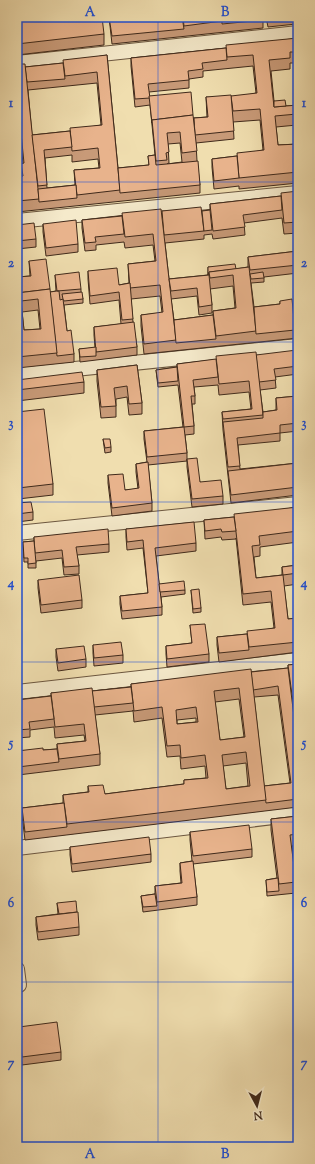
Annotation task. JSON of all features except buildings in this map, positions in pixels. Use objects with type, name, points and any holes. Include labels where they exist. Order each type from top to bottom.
[{"type":"street","points":[[17,63],[298,33]]},
{"type":"street","points":[[17,220],[298,193]]},
{"type":"street","points":[[17,375],[298,346]]},
{"type":"street","points":[[17,532],[298,504]]},
{"type":"street","points":[[17,692],[298,660]]},
{"type":"street","points":[[17,848],[298,814]]},
{"type":"street","points":[[17,969],[19,985]]}]
